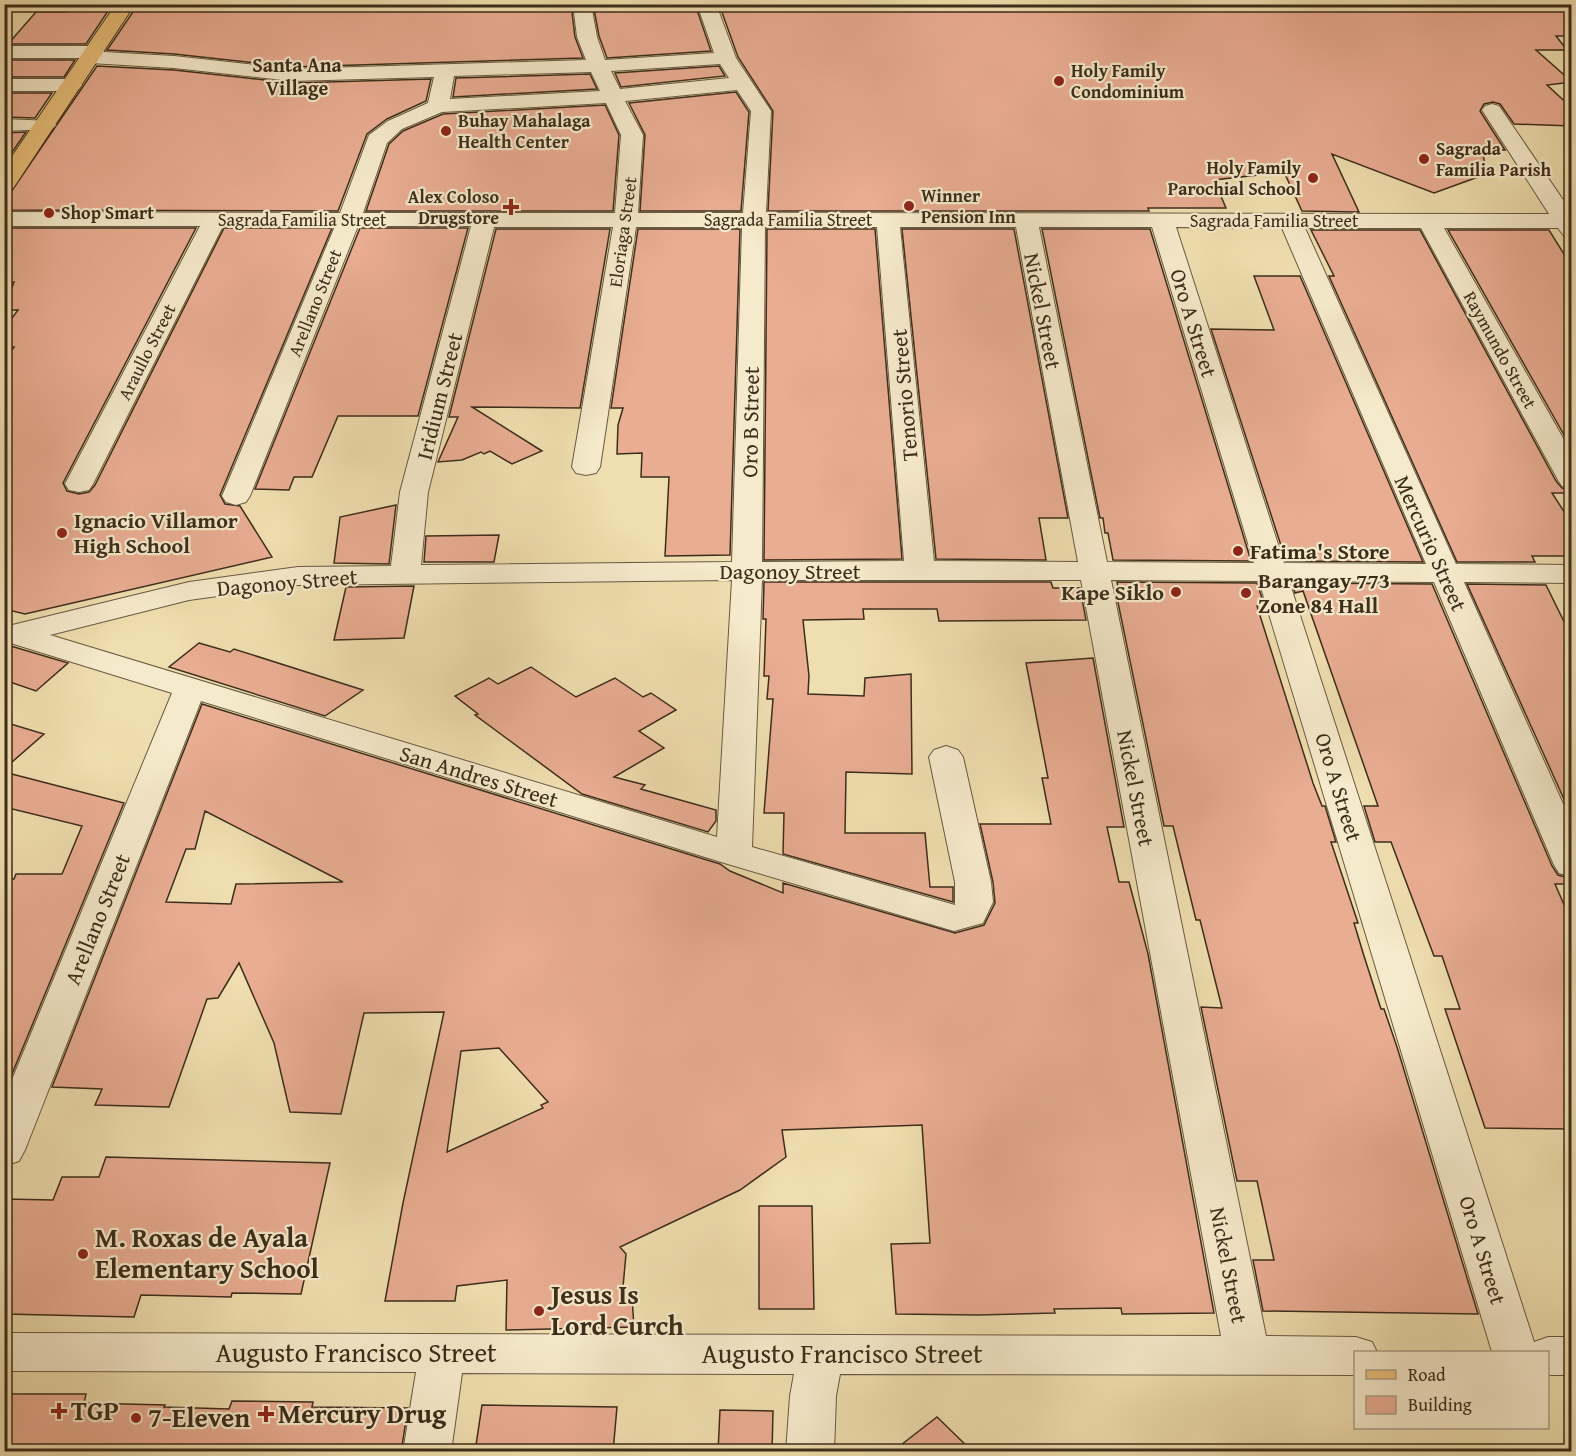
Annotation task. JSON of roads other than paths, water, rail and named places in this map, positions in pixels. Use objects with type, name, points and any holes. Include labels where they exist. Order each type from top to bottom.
[{"type":"main road","points":[[4,184],[12,163],[45,124],[126,4]]},
{"type":"street","name":"Eloriaga Street","points":[[582,4],[587,36],[598,66],[632,135],[626,220],[586,467]]},
{"type":"street","name":"Oro B Street","points":[[706,4],[726,58],[761,111],[754,220],[747,571],[734,854]]},
{"type":"street","points":[[4,52],[92,54],[292,75],[598,66],[726,58]]},
{"type":"street","points":[[445,70],[438,106],[613,96],[743,82]]},
{"type":"street","points":[[4,85],[72,85]]},
{"type":"street","name":"Arellano Street","points":[[236,496],[349,220],[377,140],[395,125],[438,106]]},
{"type":"street","points":[[1492,110],[1569,224]]},
{"type":"street","points":[[4,125],[45,124]]},
{"type":"street","name":"Sagrada Familia Street","points":[[4,219],[1162,220],[1569,224]]},
{"type":"street","name":"Araullo Street","points":[[79,484],[215,219]]},
{"type":"street","name":"Iridium Street","points":[[405,574],[414,492],[484,220]]},
{"type":"street","name":"Tenorio Street","points":[[888,220],[920,570]]},
{"type":"street","name":"Nickel Street","points":[[1026,220],[1247,1355]]},
{"type":"street","name":"Oro A Street","points":[[1162,220],[1514,1351]]},
{"type":"street","name":"Mercurio Street","points":[[1291,221],[1572,865]]},
{"type":"street","name":"Raymundo Street","points":[[1429,221],[1572,480]]},
{"type":"street","name":"Dagonoy Street","points":[[10,633],[189,591],[298,576],[920,570],[1572,574]]},
{"type":"street","name":"San Andres Street","points":[[10,633],[734,854],[954,918],[970,914],[975,902],[974,882],[946,757]]},
{"type":"street","name":"Arellano Street","points":[[4,1150],[190,688]]},
{"type":"street","name":"Augusto Francisco Street","points":[[4,1352],[1354,1356]]},
{"type":"street","points":[[427,1452],[442,1353]]},
{"type":"street","points":[[810,1452],[813,1396],[820,1355]]},
{"type":"street","points":[[1549,1356],[1572,1356]]},
{"type":"place","name":"Holy Family Condominium","points":[[1059,81]]},
{"type":"place","name":"Buhay Mahalaga Health Center","points":[[446,131]]},
{"type":"place","name":"Sagrada Familia Parish","points":[[1424,159]]},
{"type":"place","name":"Holy Family Parochial School","points":[[1313,178]]},
{"type":"place","name":"Winner Pension Inn","points":[[909,206]]},
{"type":"place","name":"Alex Coloso Drugstore","points":[[511,207]]},
{"type":"place","name":"Shop Smart","points":[[49,213]]},
{"type":"place","name":"Ignacio Villamor High School","points":[[62,533]]},
{"type":"place","name":"Fatima's Store","points":[[1238,551]]},
{"type":"place","name":"Kape Siklo","points":[[1176,592]]},
{"type":"place","name":"Barangay 773 Zone 84 Hall","points":[[1246,593]]},
{"type":"place","name":"M. Roxas de Ayala Elementary School","points":[[83,1254]]},
{"type":"place","name":"Jesus Is Lord Curch","points":[[539,1311]]},
{"type":"place","name":"TGP","points":[[59,1411]]},
{"type":"place","name":"Mercury Drug","points":[[266,1414]]},
{"type":"place","name":"7-Eleven","points":[[136,1418]]},
{"type":"district","name":"Santa Ana Village","points":[[297,76]]}]
